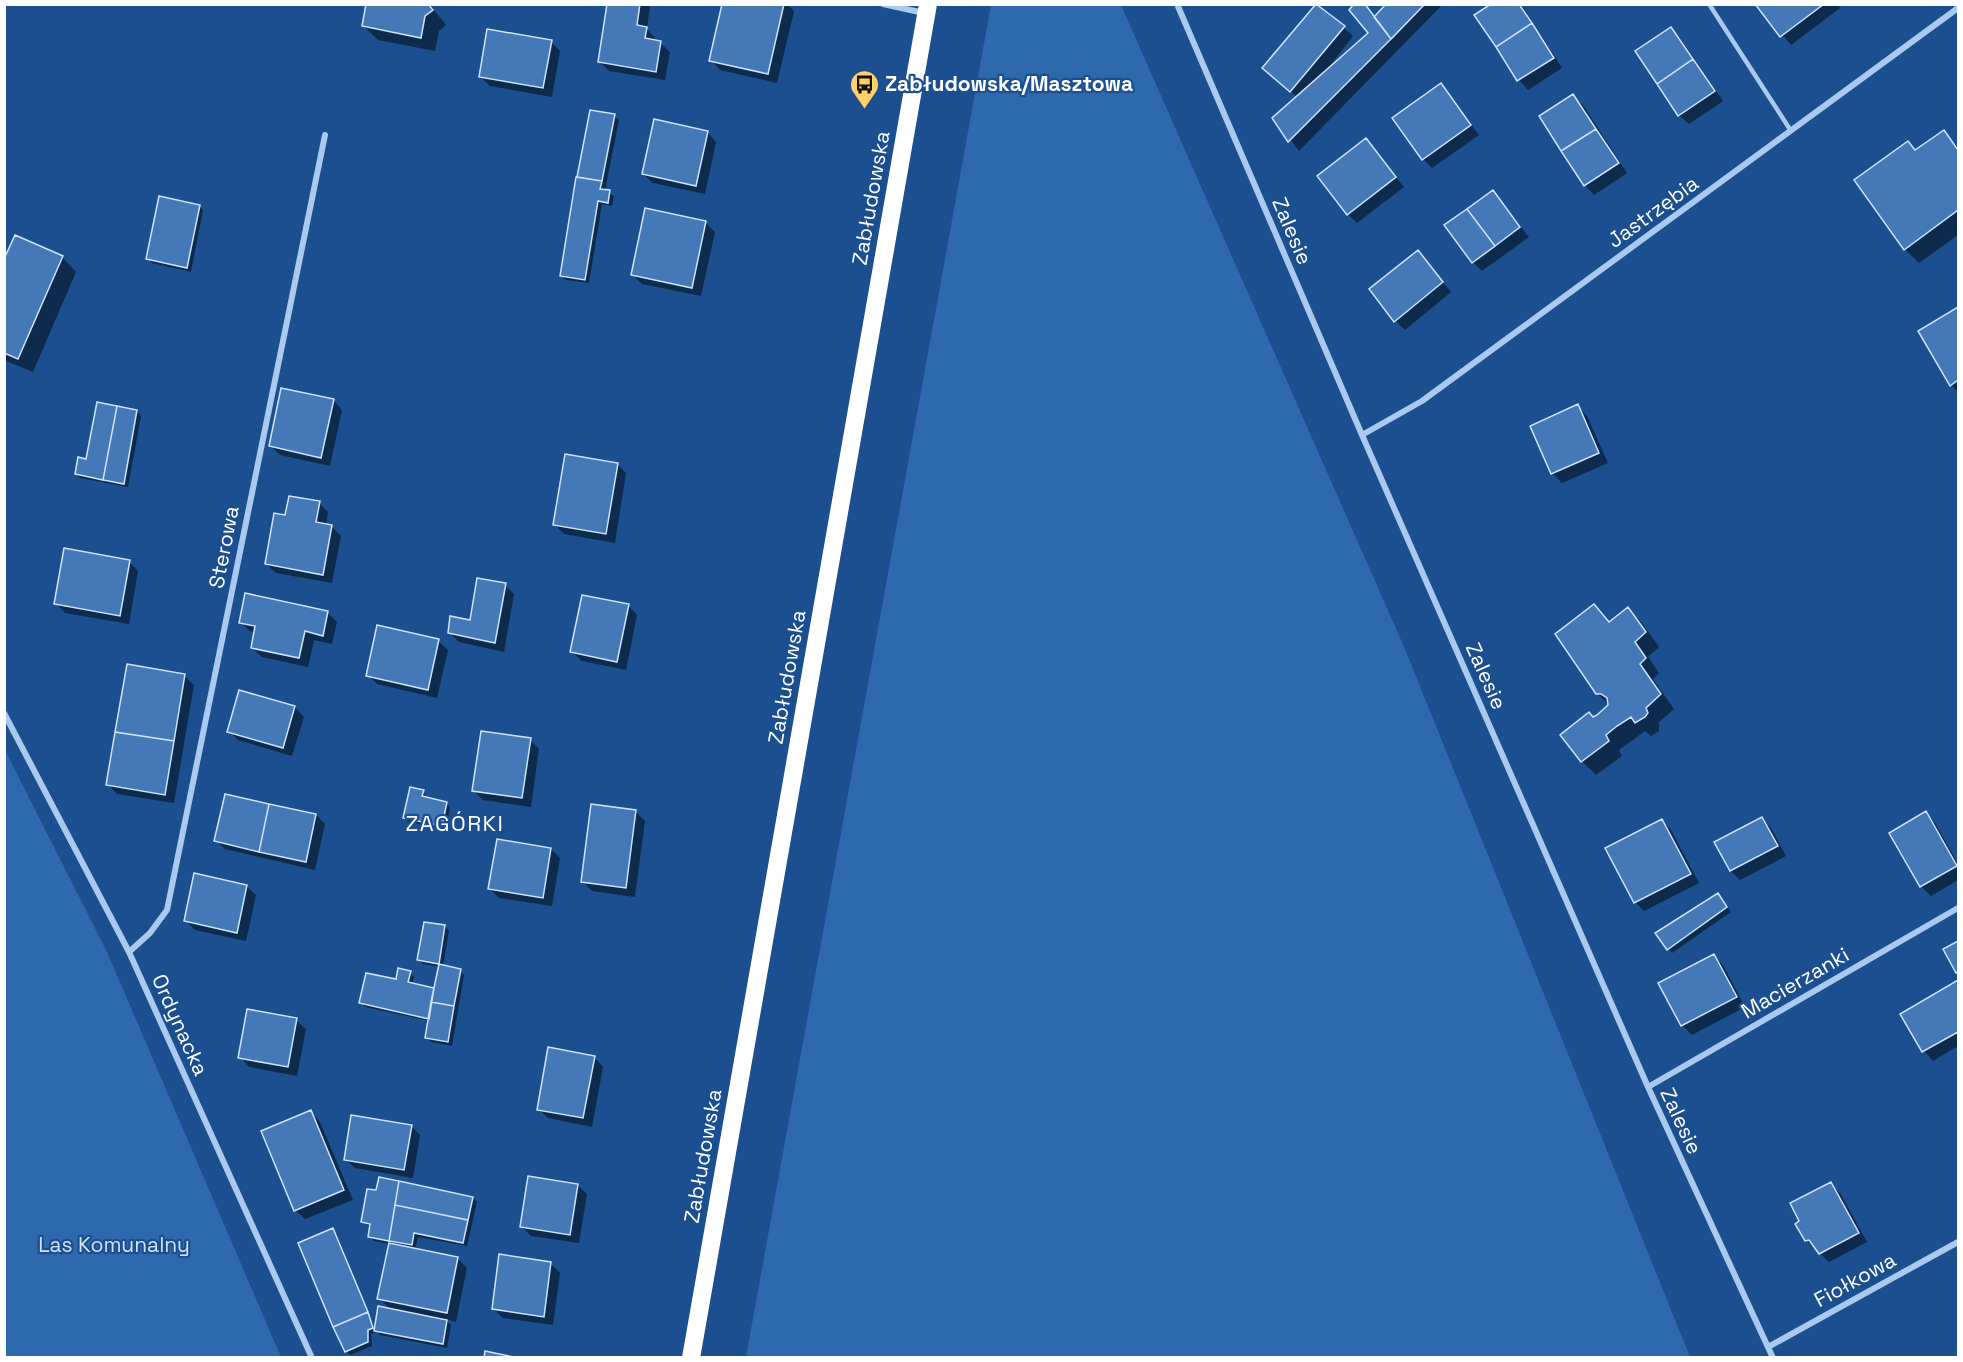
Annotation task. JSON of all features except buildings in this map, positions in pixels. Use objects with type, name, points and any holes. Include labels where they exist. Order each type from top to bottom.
[{"type":"highway","name":"Zabłudowska","points":[[691,1358],[927,9]]},
{"type":"street","points":[[883,4],[927,9]]},
{"type":"street","name":"Zalesie","points":[[1177,4],[1362,435],[1648,1087],[1773,1358]]},
{"type":"street","name":"Jastrzębia","points":[[1362,435],[1422,401],[1959,8]]},
{"type":"street","name":"Sterowa","points":[[129,952],[150,933],[167,910],[325,135]]},
{"type":"street","name":"Ordynacka","points":[[4,713],[129,952],[312,1358]]},
{"type":"street","name":"Macierzanki","points":[[1648,1087],[1959,908]]},
{"type":"street","name":"Fiołkowa","points":[[1768,1347],[1959,1242]]},
{"type":"lane","points":[[1709,4],[1791,131]]},
{"type":"green space","points":[[991,5],[1121,5],[1405,649],[1690,1357],[746,1357]]},
{"type":"green space","name":"Las Komunalny","points":[[5,750],[107,952],[281,1357],[5,1357]]},
{"type":"place","name":"Zabłudowska/Masztowa","points":[[864,110]]},
{"type":"district","name":"ZAGÓRKI","points":[[455,823]]}]
